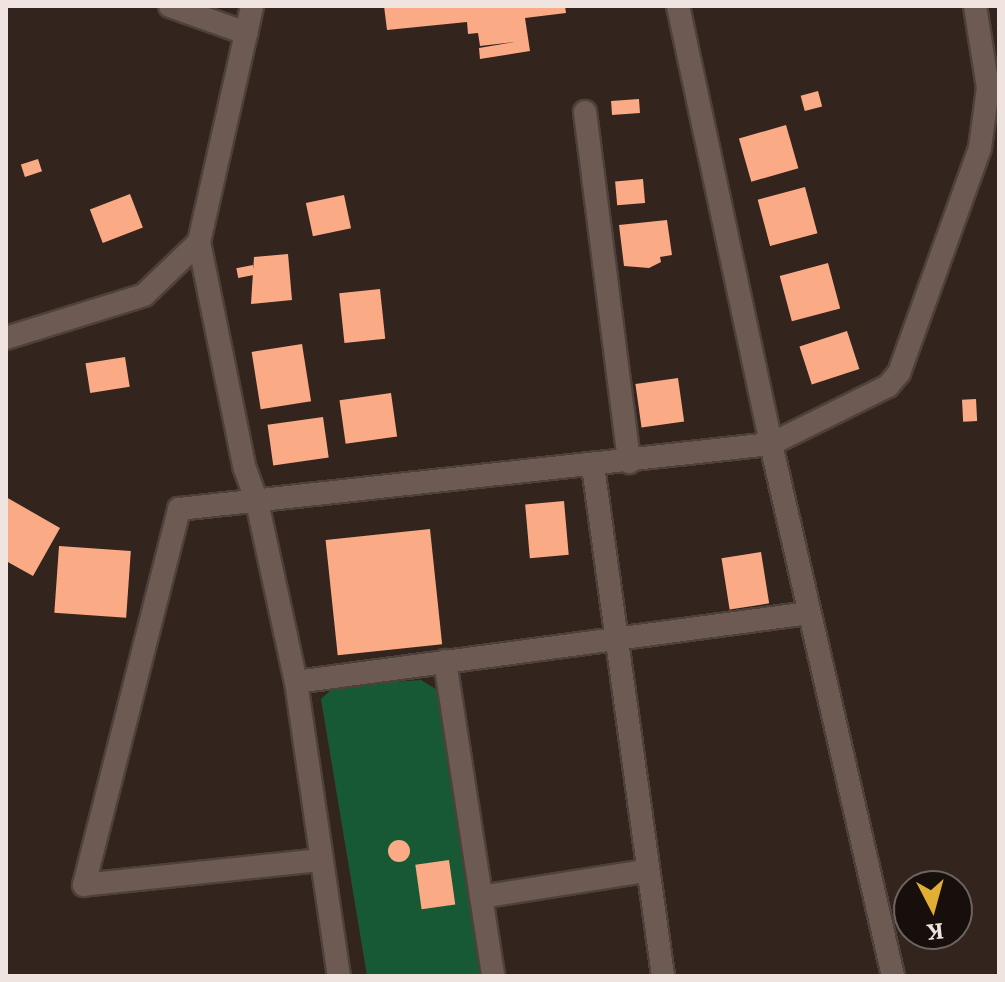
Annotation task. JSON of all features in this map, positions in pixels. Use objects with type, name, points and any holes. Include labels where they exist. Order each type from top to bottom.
[{"type":"street","points":[[170,6],[246,33]]},
{"type":"street","points":[[252,6],[199,242],[244,466],[257,502],[296,682],[339,976]]},
{"type":"street","points":[[678,6],[771,444],[893,976]]},
{"type":"street","points":[[320,860],[84,885],[179,509],[593,466],[771,444],[868,398],[899,373],[980,148],[988,88],[975,6]]},
{"type":"street","points":[[585,112],[629,462]]},
{"type":"street","points":[[6,338],[144,295],[199,242]]},
{"type":"street","points":[[593,466],[646,871],[663,976]]},
{"type":"street","points":[[296,682],[809,613]]},
{"type":"street","points":[[445,661],[493,976]]},
{"type":"street","points":[[481,897],[646,871]]},
{"type":"green space","points":[[421,680],[439,691],[480,976],[367,976],[321,699],[335,686]]},
{"type":"building","points":[[384,6],[565,6],[566,13],[525,18],[530,51],[480,59],[479,48],[515,42],[480,46],[478,33],[468,34],[467,22],[387,30]]},
{"type":"building","points":[[818,91],[822,106],[805,111],[801,96]]},
{"type":"building","points":[[639,99],[640,113],[612,115],[611,101]]},
{"type":"building","points":[[786,125],[798,168],[751,182],[739,139]]},
{"type":"building","points":[[38,159],[42,171],[25,177],[21,165]]},
{"type":"building","points":[[643,179],[645,203],[617,205],[615,181]]},
{"type":"building","points":[[805,187],[817,233],[770,246],[758,200]]},
{"type":"building","points":[[130,194],[143,228],[103,243],[90,209]]},
{"type":"building","points":[[344,195],[351,228],[313,236],[306,203]]},
{"type":"building","points":[[667,220],[672,255],[660,257],[661,262],[649,268],[624,266],[619,225]]},
{"type":"building","points":[[288,254],[292,300],[251,304],[254,257]]},
{"type":"building","points":[[828,263],[840,308],[792,321],[780,276]]},
{"type":"building","points":[[253,265],[255,275],[238,278],[236,268]]},
{"type":"building","points":[[380,289],[385,339],[344,343],[339,293]]},
{"type":"building","points":[[847,331],[859,369],[812,384],[799,346]]},
{"type":"building","points":[[302,344],[311,401],[261,409],[252,352]]},
{"type":"building","points":[[125,357],[130,387],[90,393],[85,363]]},
{"type":"building","points":[[678,378],[684,422],[642,428],[635,384]]},
{"type":"building","points":[[391,393],[397,437],[346,444],[340,400]]},
{"type":"building","points":[[976,399],[977,421],[963,422],[962,400]]},
{"type":"building","points":[[323,417],[329,458],[273,465],[268,425]]},
{"type":"building","points":[[6,497],[60,528],[33,576],[6,561]]},
{"type":"building","points":[[564,501],[569,555],[530,558],[525,504]]},
{"type":"building","points":[[430,529],[442,644],[338,655],[326,540]]},
{"type":"building","points":[[59,546],[131,551],[126,618],[54,613]]},
{"type":"building","points":[[761,552],[769,603],[730,610],[721,558]]},
{"type":"building","points":[[399,840],[407,843],[410,851],[407,859],[399,862],[391,859],[388,851],[391,843]]},
{"type":"building","points":[[449,860],[455,905],[422,909],[415,865]]}]
